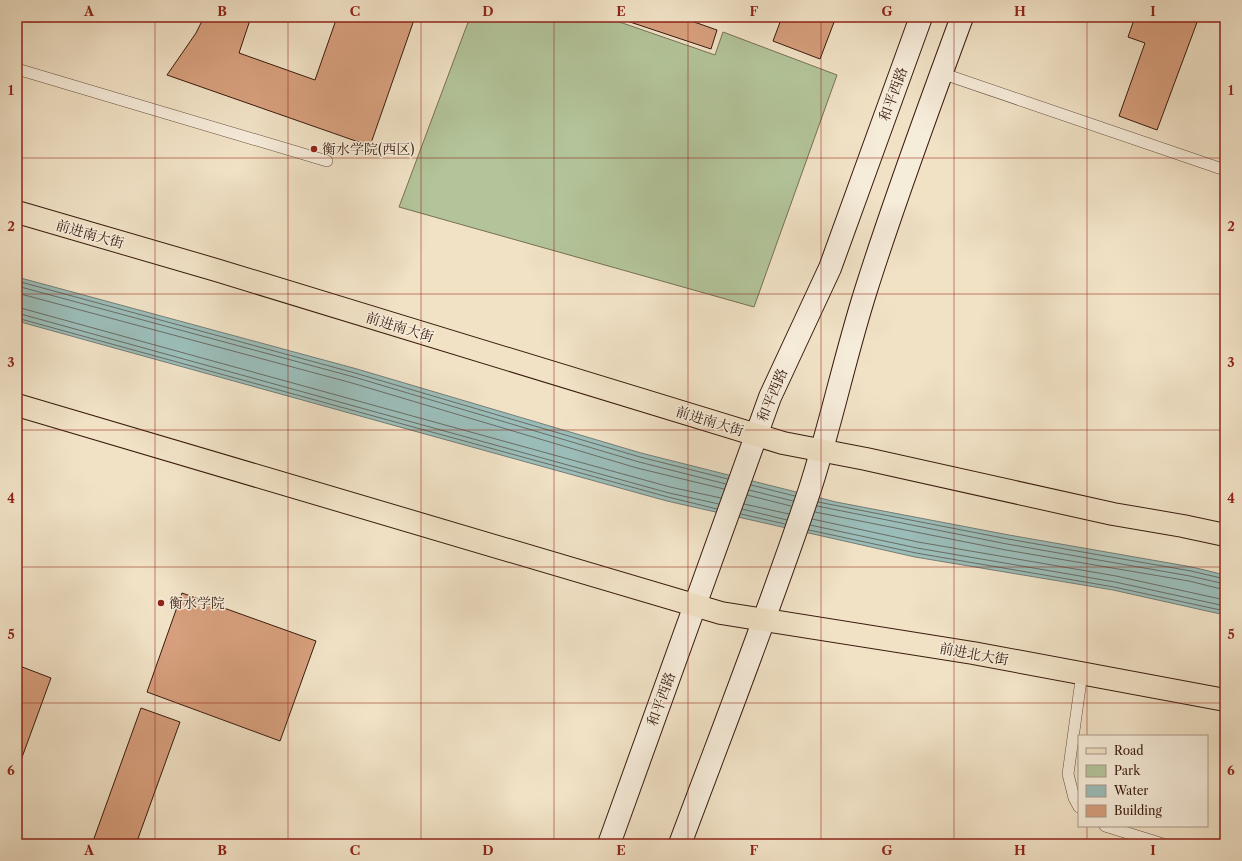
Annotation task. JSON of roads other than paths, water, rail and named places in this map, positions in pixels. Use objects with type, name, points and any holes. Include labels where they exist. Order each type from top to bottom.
[{"type":"main road","name":"和平西路","points":[[609,844],[770,397],[830,268],[921,17]]},
{"type":"main road","points":[[680,844],[764,620],[809,490],[822,451],[866,290],[920,130],[962,17]]},
{"type":"main road","name":"前进南大街","points":[[17,212],[216,270],[756,435],[783,443],[822,451]]},
{"type":"main road","points":[[17,405],[694,605]]},
{"type":"main road","points":[[822,451],[866,459],[1113,514],[1183,526],[1225,536]]},
{"type":"main road","name":"前进北大街","points":[[694,605],[721,613],[973,653],[1225,700]]},
{"type":"lane","points":[[28,17],[38,17]]},
{"type":"lane","points":[[17,69],[327,160]]},
{"type":"lane","points":[[941,73],[1225,170]]},
{"type":"lane","points":[[1078,805],[1074,798],[1068,774],[1082,673]]},
{"type":"lane","points":[[1108,827],[1163,844]]},
{"type":"water","points":[[17,277],[357,369],[641,453],[836,502],[1009,535],[1192,567],[1225,575],[1225,615],[1113,590],[915,557],[667,501],[17,321]]},
{"type":"place","name":"衡水学院(西区)","points":[[314,149]]},
{"type":"place","name":"衡水学院","points":[[161,603]]}]
